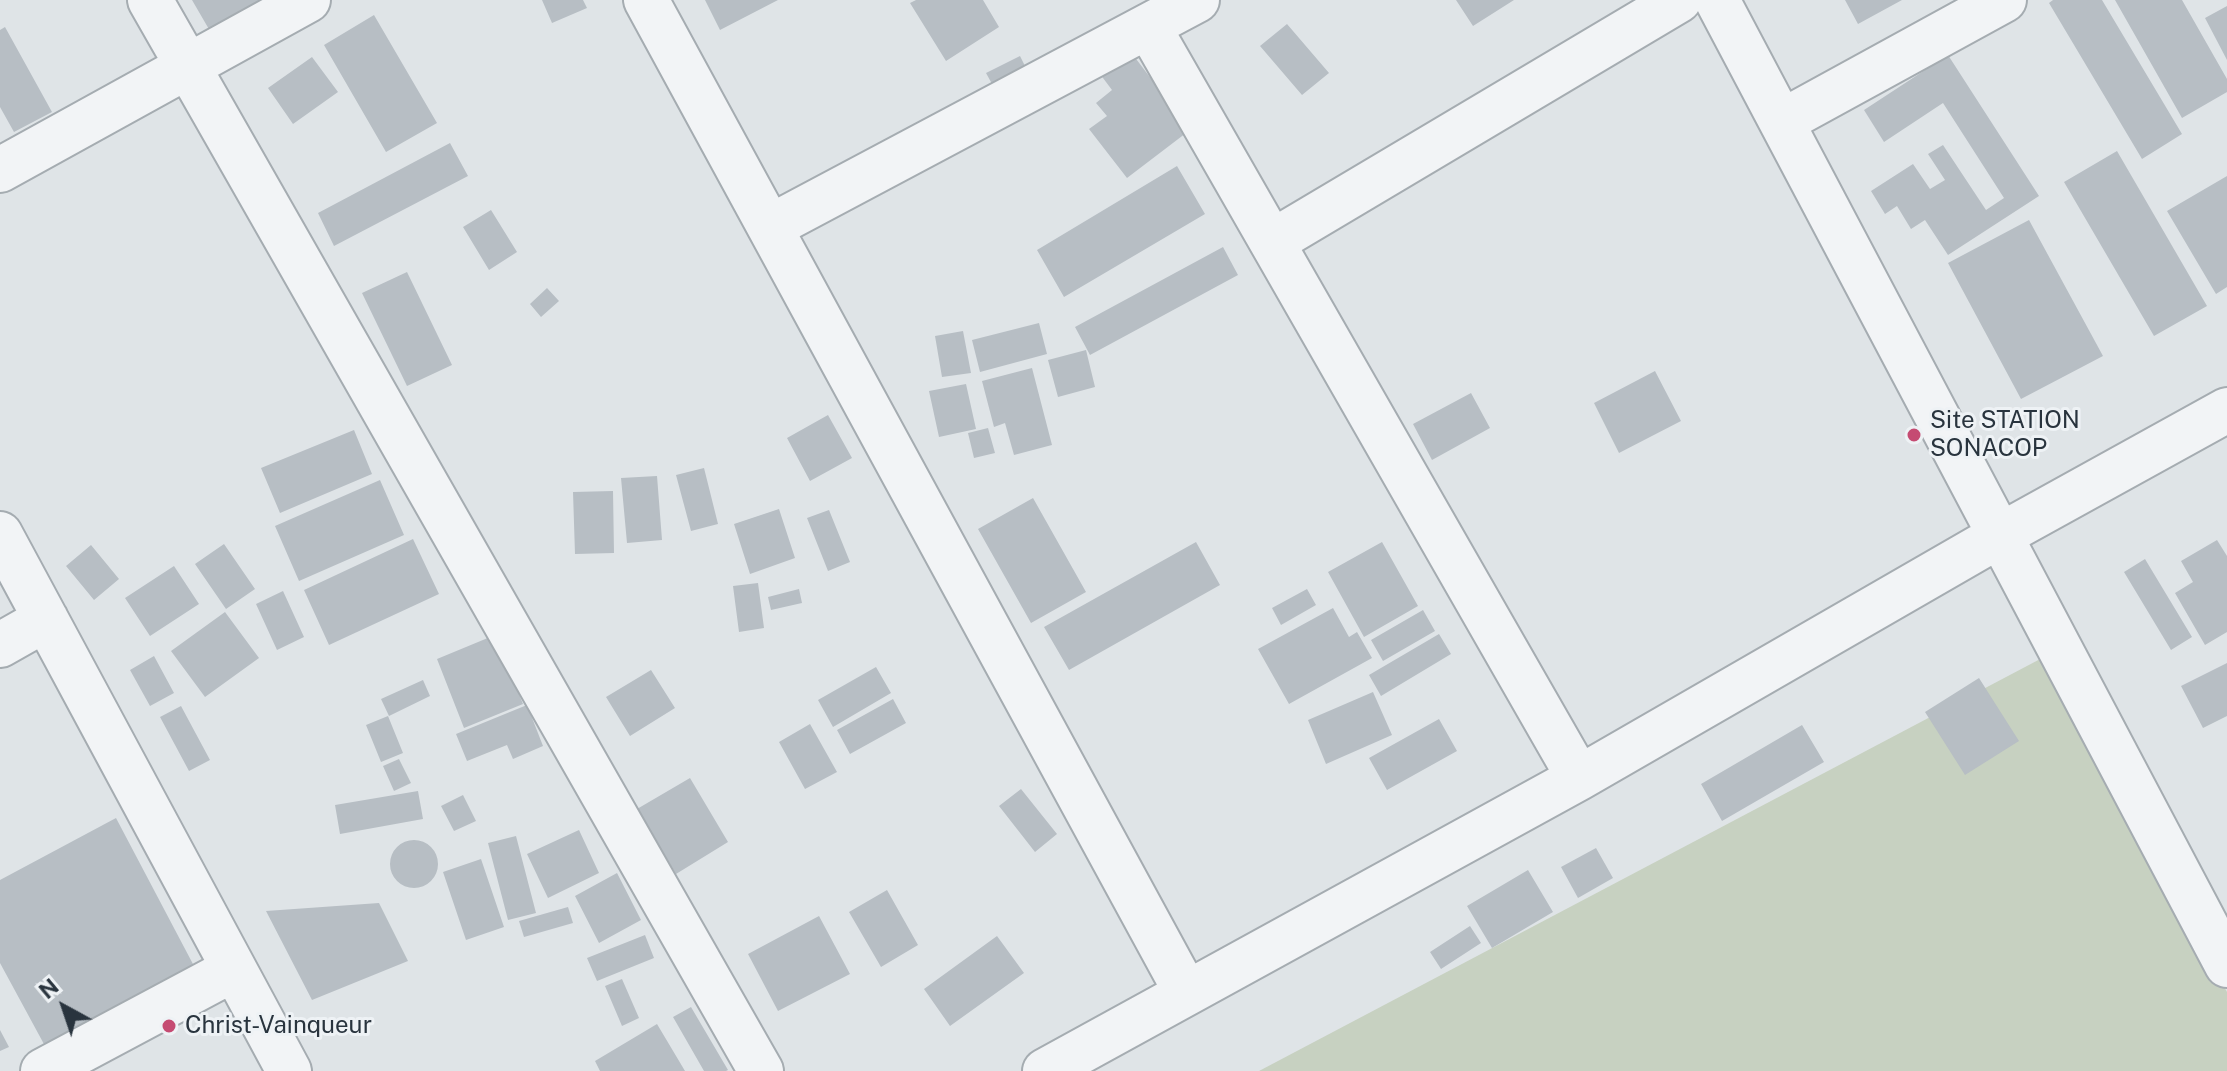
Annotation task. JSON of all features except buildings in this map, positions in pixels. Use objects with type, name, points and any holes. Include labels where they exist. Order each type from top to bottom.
[{"type":"street","points":[[150,0],[190,65],[761,1071]]},
{"type":"street","points":[[0,170],[308,0]]},
{"type":"street","points":[[646,0],[1186,992]]},
{"type":"street","points":[[770,227],[1197,0]]},
{"type":"street","points":[[1272,242],[1679,0]]},
{"type":"street","points":[[1717,0],[1999,536],[2223,949]]},
{"type":"street","points":[[1783,121],[2004,0]]},
{"type":"street","points":[[1148,26],[1579,778]]},
{"type":"street","points":[[1045,1071],[1579,778],[1999,536],[2227,410]]},
{"type":"street","points":[[0,534],[289,1071]]},
{"type":"street","points":[[0,645],[46,619]]},
{"type":"street","points":[[43,1071],[234,969]]},
{"type":"green space","points":[[2044,657],[2227,992],[2227,1071],[1259,1071]]},
{"type":"place","name":"Site STATION SONACOP","points":[[1914,435]]},
{"type":"place","name":"Christ-Vainqueur","points":[[169,1026]]}]
